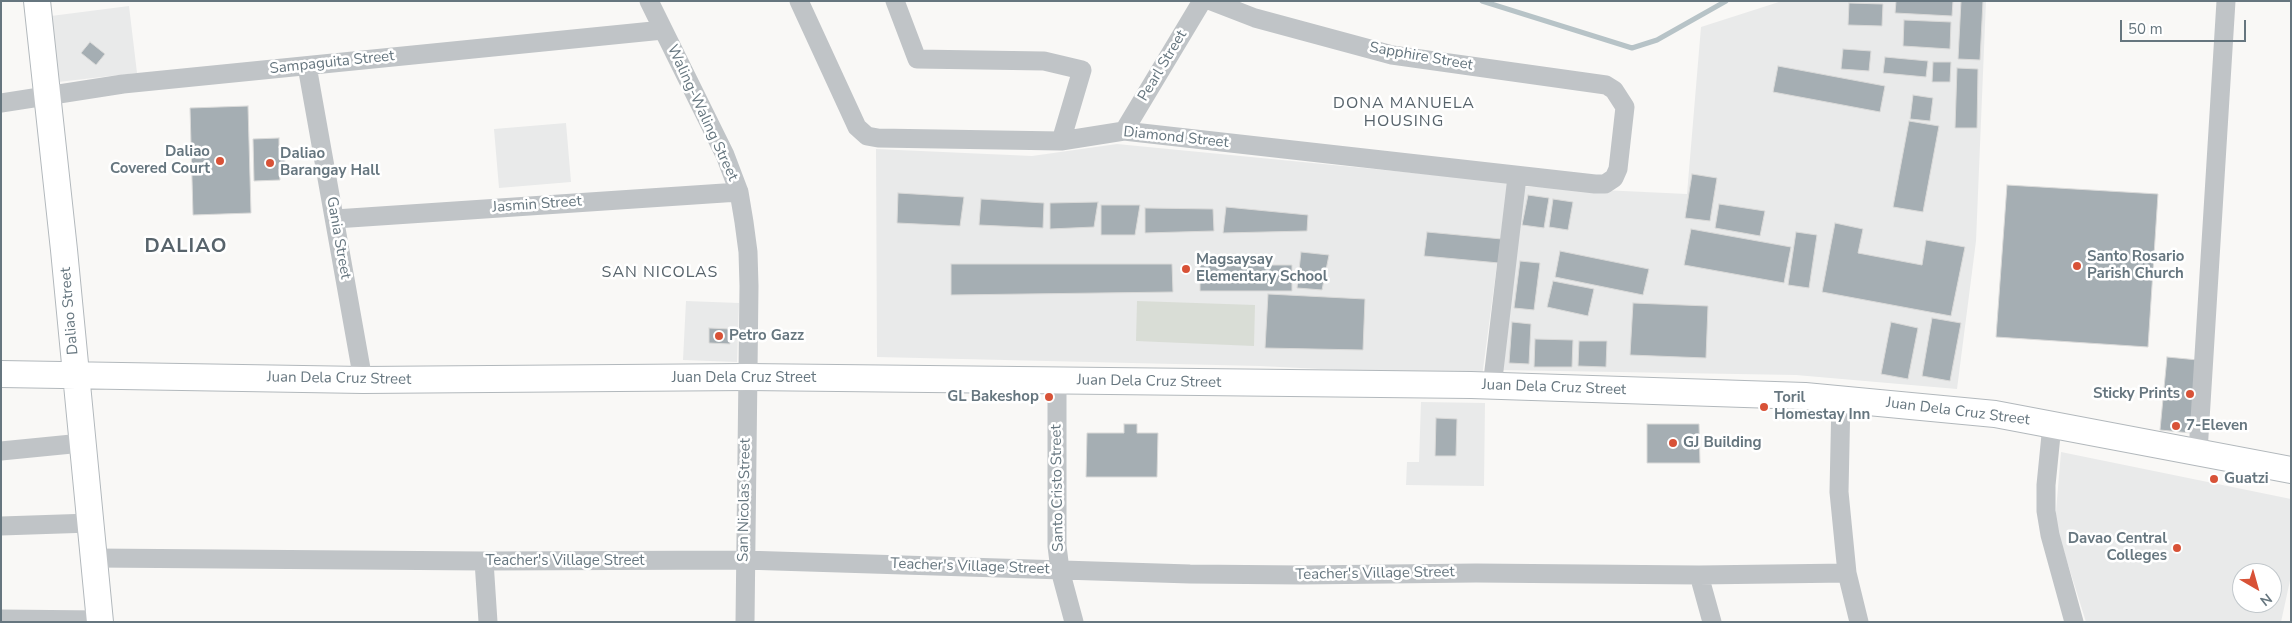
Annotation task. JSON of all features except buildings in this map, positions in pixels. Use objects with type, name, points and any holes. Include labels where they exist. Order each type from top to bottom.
[{"type":"street","name":"Daliao Street","points":[[36,1],[100,621]]},
{"type":"street","name":"Waling-Waling Street","points":[[648,1],[725,155],[739,192],[748,252],[748,377]]},
{"type":"street","name":"Diamond Street","points":[[799,1],[857,127],[867,136],[1061,141],[1124,131],[1517,177],[1606,184]]},
{"type":"street","points":[[894,1],[917,59],[1044,61],[1082,70],[1061,141]]},
{"type":"street","name":"Pearl Street","points":[[1124,131],[1202,1]]},
{"type":"street","name":"Sapphire Street","points":[[1211,1],[1256,18],[1392,54],[1606,84],[1618,94],[1626,107],[1618,169],[1614,178],[1606,184]]},
{"type":"street","points":[[2198,452],[2226,1]]},
{"type":"street","name":"Sampaguita Street","points":[[1,103],[123,84],[663,30]]},
{"type":"street","name":"Gania Street","points":[[307,66],[363,380]]},
{"type":"street","points":[[1492,387],[1517,177]]},
{"type":"street","name":"Jasmin Street","points":[[335,219],[739,192]]},
{"type":"street","name":"Juan Dela Cruz Street","points":[[1,374],[363,380],[748,377],[1492,387],[1841,398],[1995,414],[2291,470]]},
{"type":"street","name":"San Nicolas Street","points":[[745,622],[744,560],[748,377]]},
{"type":"street","name":"Santo Cristo Street","points":[[1057,382],[1056,520],[1060,570],[1074,622]]},
{"type":"street","points":[[1841,398],[1839,492],[1846,572],[1858,622]]},
{"type":"street","points":[[2052,424],[2046,485],[2046,511],[2052,545],[2074,622]]},
{"type":"street","points":[[1,451],[82,442]]},
{"type":"street","points":[[1,526],[91,523]]},
{"type":"street","name":"Teacher's Village Street","points":[[94,558],[484,561],[744,560],[1283,575],[1476,573],[1699,576],[1846,572]]},
{"type":"street","points":[[484,561],[488,622]]},
{"type":"street","points":[[1699,576],[1712,622]]},
{"type":"street","points":[[1,619],[100,621]]},
{"type":"shaded area","points":[[1782,1],[1986,1],[1976,241],[1957,389],[1796,375],[1499,370],[1517,186],[1687,194],[1701,27]]},
{"type":"shaded area","points":[[129,6],[137,73],[58,82],[51,16]]},
{"type":"shaded area","points":[[566,123],[571,182],[499,188],[494,129]]},
{"type":"shaded area","name":"Magsaysay Elementary School","points":[[1117,144],[1508,182],[1482,377],[1260,366],[877,357],[876,149],[1032,156]]},
{"type":"shaded area","points":[[686,301],[739,303],[737,362],[683,360]]},
{"type":"shaded area","points":[[1137,301],[1255,305],[1254,346],[1136,341]]},
{"type":"shaded area","points":[[1421,402],[1485,403],[1484,486],[1406,485],[1407,462],[1419,462]]},
{"type":"shaded area","name":"Davao Central Colleges","points":[[2061,452],[2291,499],[2291,576],[2281,622],[2086,622],[2055,523]]},
{"type":"waterway","points":[[1482,1],[1632,48],[1657,40],[1726,1]]},
{"type":"place","name":"Daliao Covered Court","points":[[220,161]]},
{"type":"place","name":"Daliao Barangay Hall","points":[[270,163]]},
{"type":"place","name":"Santo Rosario Parish Church","points":[[2077,266]]},
{"type":"place","name":"Magsaysay Elementary School","points":[[1186,269]]},
{"type":"place","name":"Petro Gazz","points":[[719,336]]},
{"type":"place","name":"Sticky Prints","points":[[2190,394]]},
{"type":"place","name":"GL Bakeshop","points":[[1049,397]]},
{"type":"place","name":"Toril Homestay Inn","points":[[1764,407]]},
{"type":"place","name":"7-Eleven","points":[[2176,426]]},
{"type":"place","name":"GJ Building","points":[[1673,443]]},
{"type":"place","name":"Guatzi","points":[[2214,479]]},
{"type":"place","name":"Davao Central Colleges","points":[[2177,548]]},
{"type":"district","name":"DONA MANUELA HOUSING","points":[[1404,113]]},
{"type":"district","name":"DALIAO","points":[[186,247]]},
{"type":"district","name":"SAN NICOLAS","points":[[660,273]]}]
